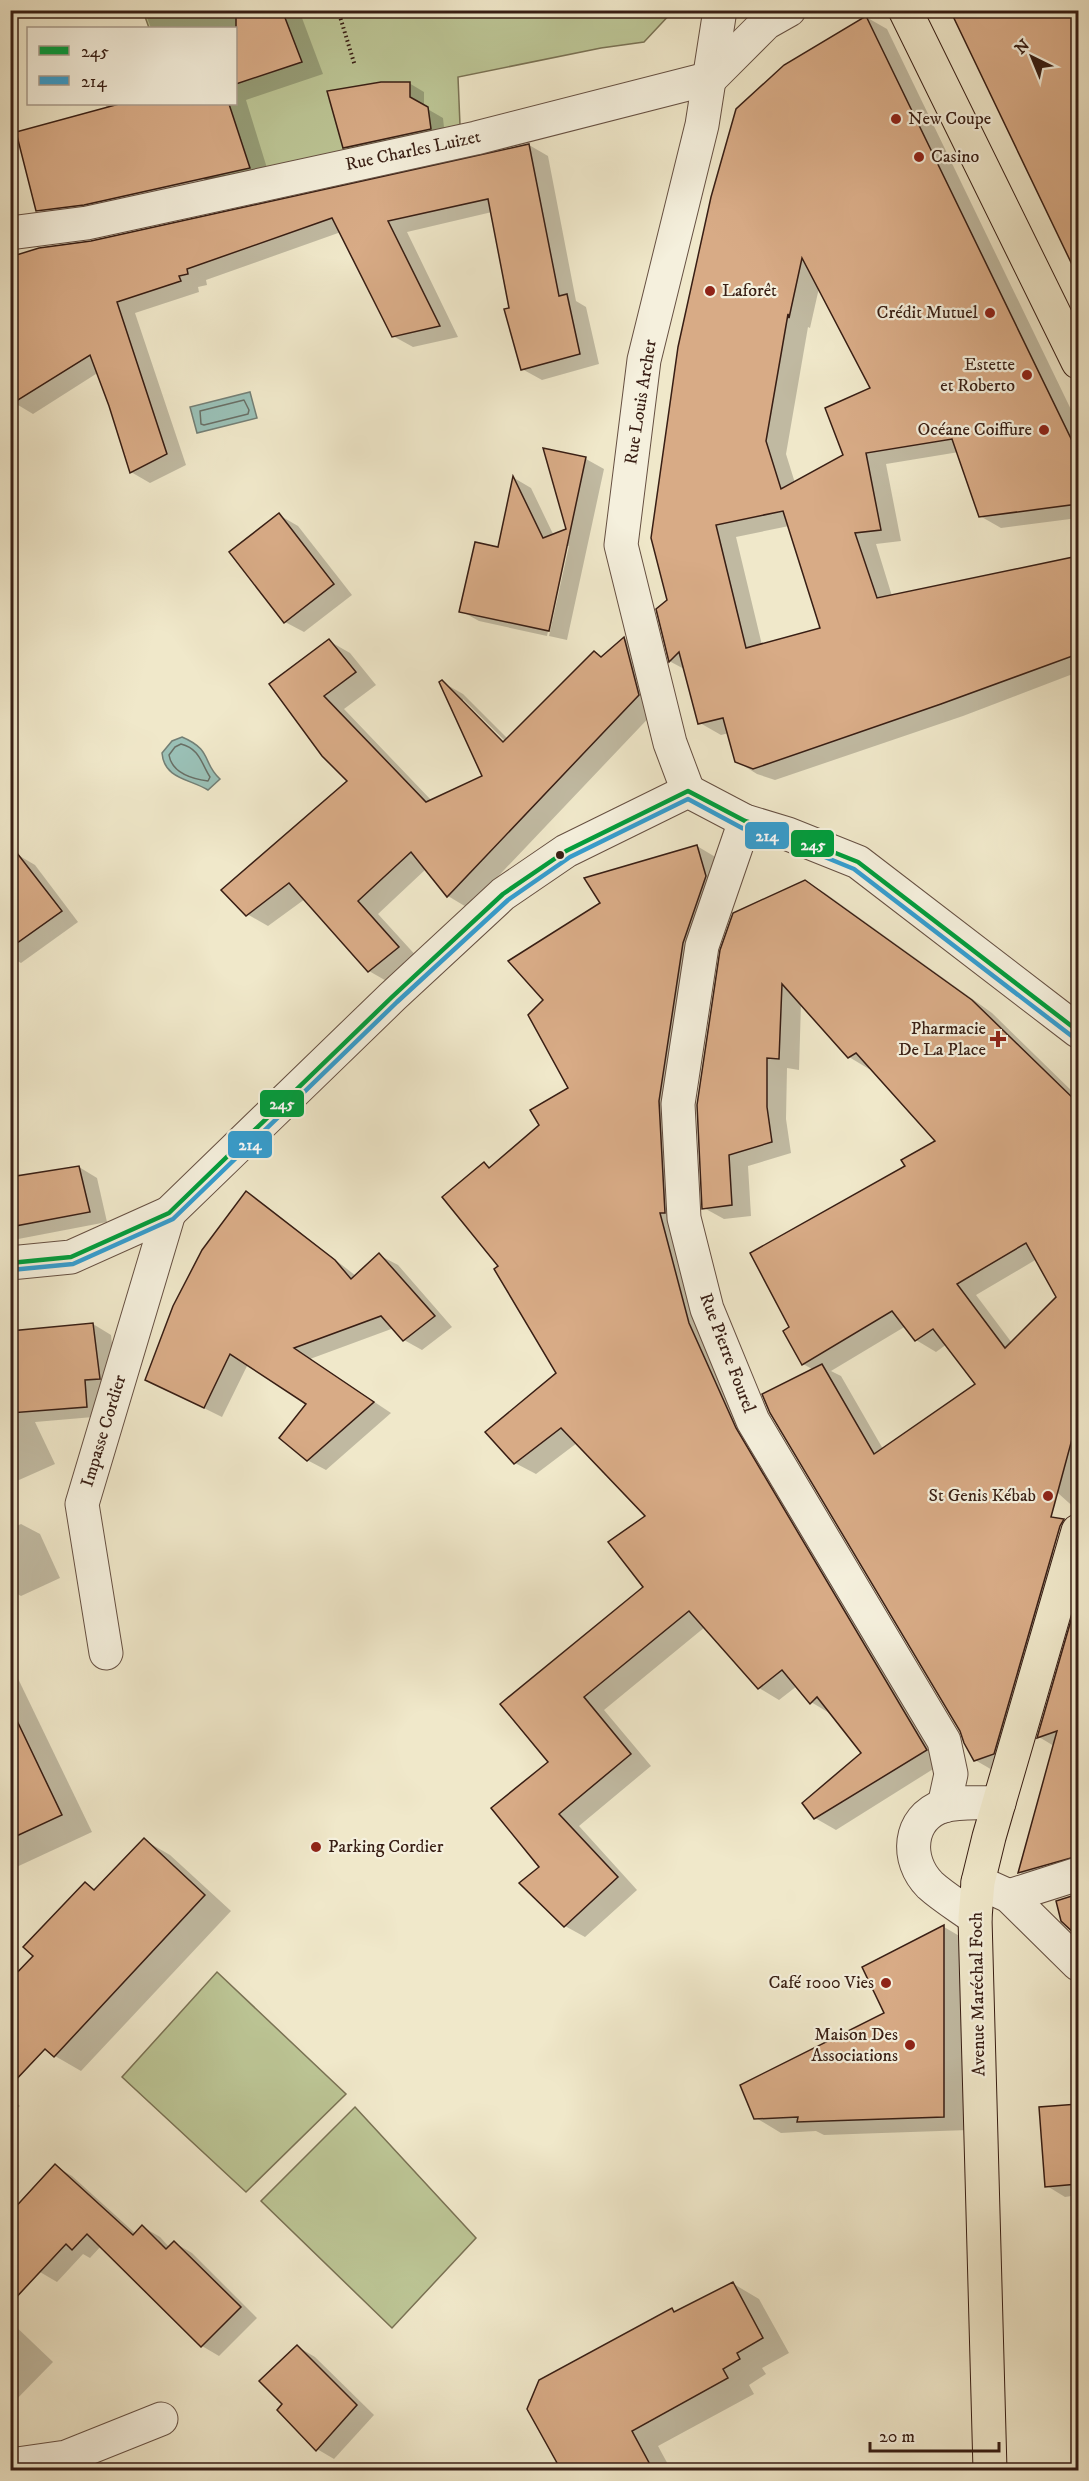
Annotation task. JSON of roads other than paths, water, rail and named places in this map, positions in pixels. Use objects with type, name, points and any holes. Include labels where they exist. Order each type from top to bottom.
[{"type":"main road","points":[[905,10],[1078,362]]},
{"type":"main road","name":"Avenue Maréchal Foch","points":[[990,2470],[975,1918],[978,1882],[1078,1531]]},
{"type":"street","name":"Rue Louis Archer","points":[[688,791],[670,743],[621,545],[644,360],[702,125],[720,10]]},
{"type":"street","points":[[711,78],[766,23],[789,10]]},
{"type":"street","name":"Rue Charles Luizet","points":[[10,233],[87,223],[465,140],[711,78]]},
{"type":"street","points":[[10,1263],[71,1257],[169,1213],[392,997],[503,894],[566,851],[688,791],[745,821],[788,834],[858,862],[1078,1031]]},
{"type":"street","name":"Rue Pierre Fourel","points":[[745,821],[702,946],[678,1104],[684,1218],[707,1309],[753,1421],[944,1741],[951,1774],[944,1806]]},
{"type":"street","name":"Impasse Cordier","points":[[106,1653],[82,1504],[169,1213]]},
{"type":"street","points":[[975,1918],[928,1883],[912,1855],[913,1837],[925,1815],[944,1806],[999,1803]]},
{"type":"street","points":[[1010,1896],[1078,1874]]},
{"type":"street","points":[[978,1882],[1010,1896],[1078,1964]]},
{"type":"street","points":[[10,2465],[66,2457],[161,2420]]},
{"type":"water","points":[[250,392],[257,418],[197,433],[190,407]]},
{"type":"water","points":[[182,737],[203,752],[214,773],[220,779],[208,790],[179,777],[164,762],[162,753],[172,741]]},
{"type":"place","name":"New Coupe","points":[[896,119]]},
{"type":"place","name":"Casino","points":[[919,157]]},
{"type":"place","name":"Laforêt","points":[[710,291]]},
{"type":"place","name":"Crédit Mutuel","points":[[990,313]]},
{"type":"place","name":"Estette et Roberto","points":[[1027,375]]},
{"type":"place","name":"Océane Coiffure","points":[[1044,430]]},
{"type":"place","name":"Pharmacie De La Place","points":[[998,1039]]},
{"type":"place","name":"St Genis Kébab","points":[[1048,1496]]},
{"type":"place","name":"Parking Cordier","points":[[316,1847]]},
{"type":"place","name":"Café 1000 Vies","points":[[886,1983]]},
{"type":"place","name":"Maison Des Associations","points":[[910,2045]]}]
